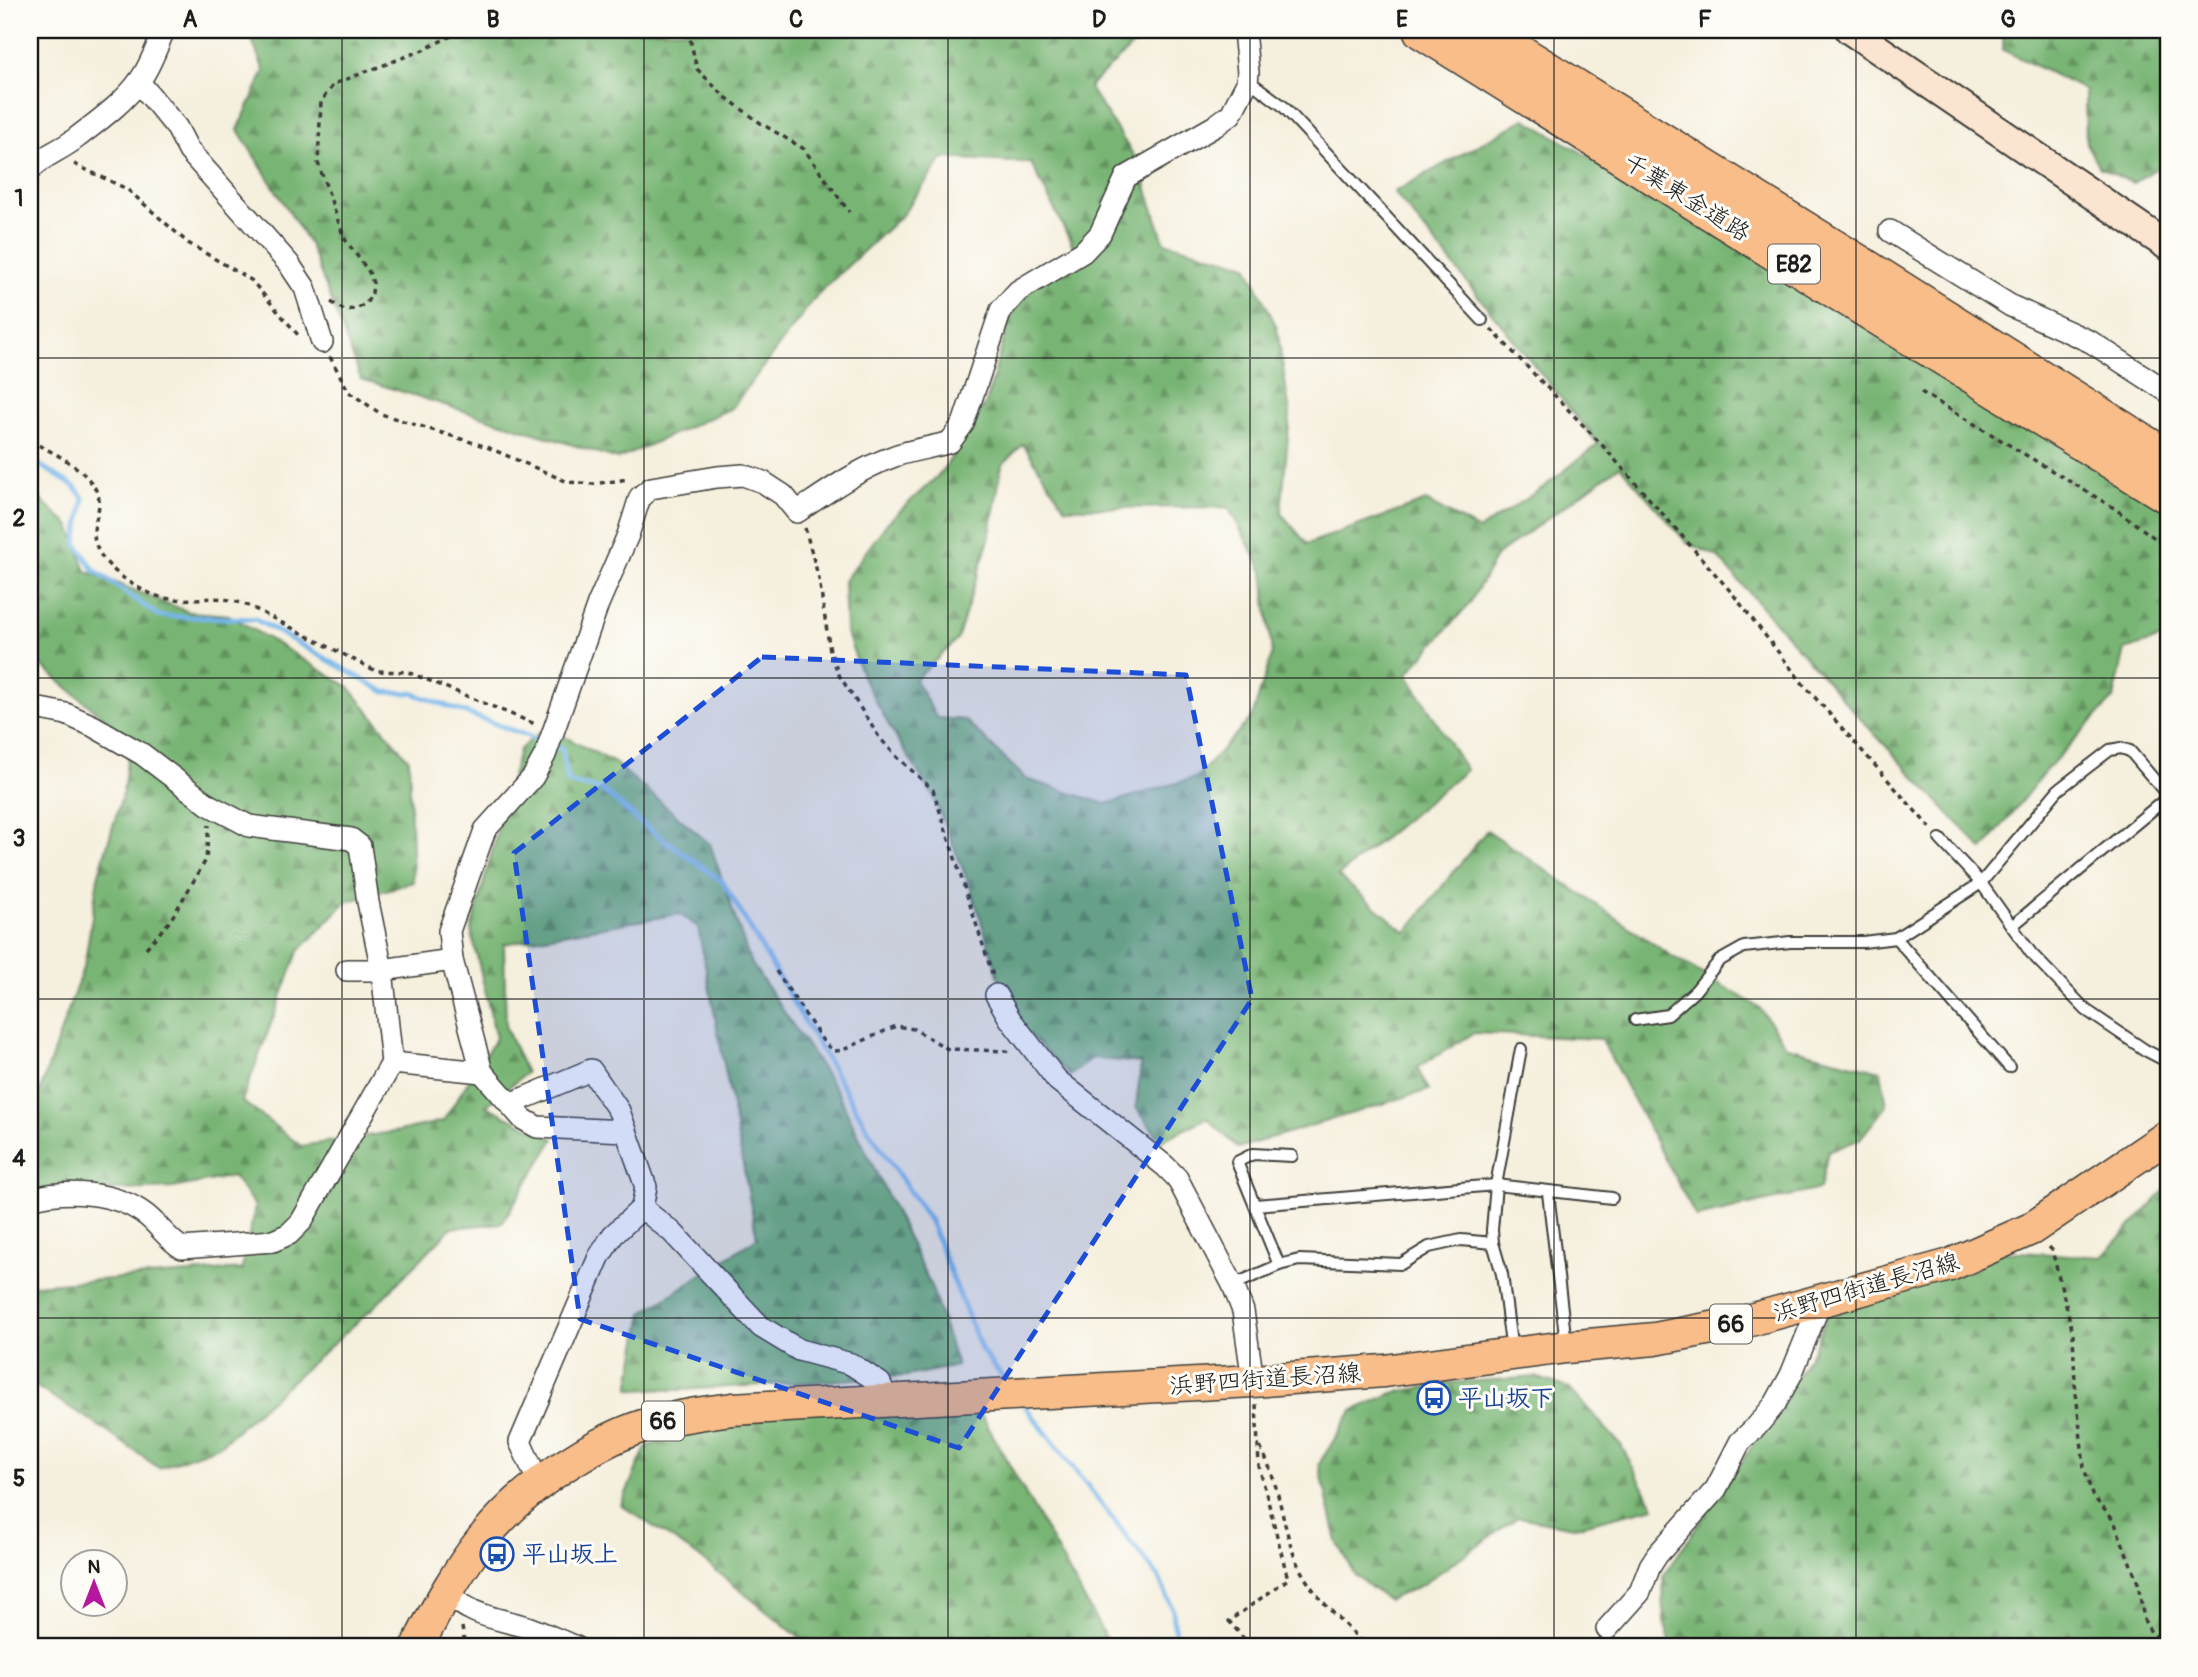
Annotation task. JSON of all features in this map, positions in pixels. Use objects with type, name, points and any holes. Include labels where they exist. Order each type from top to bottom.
[{"type":"highway","name":"千葉東金道路","points":[[1422,30],[2168,495]]},
{"type":"highway","name":"千葉東金道路","points":[[1482,30],[2168,459]]},
{"type":"main road","name":"浜野四街道長沼線","points":[[417,1647],[446,1591],[496,1521],[520,1497],[592,1448],[653,1423],[732,1409],[1254,1381],[1384,1371],[1655,1339],[1743,1322],[1950,1265],[2031,1228],[2168,1136]]},
{"type":"street","points":[[30,170],[39,160],[73,141],[139,82],[164,30]]},
{"type":"street","points":[[626,1130],[537,1127],[523,1119],[482,1072],[452,960],[449,931],[485,830],[533,778],[555,732],[598,604],[628,535],[640,497],[651,488],[743,475],[763,482],[783,495],[797,512],[849,477],[871,466],[895,456],[950,442],[963,424],[1001,310],[1018,291],[1083,252],[1100,234],[1126,177],[1231,114],[1247,83],[1244,30]]},
{"type":"street","points":[[1850,30],[2168,246]]},
{"type":"street","points":[[139,82],[177,128],[189,150],[289,264],[304,288],[322,342]]},
{"type":"street","points":[[30,144],[50,153]]},
{"type":"street","points":[[1891,231],[2011,306],[2091,342],[2168,392]]},
{"type":"street","points":[[30,707],[66,714],[93,726],[142,754],[209,805],[249,826],[351,839],[360,846],[382,970],[392,1063],[301,1222],[289,1234],[273,1241],[182,1248],[172,1242],[146,1215],[123,1201],[86,1193],[30,1199]]},
{"type":"street","points":[[347,970],[382,970],[452,960]]},
{"type":"street","points":[[996,995],[1025,1041],[1057,1080],[1166,1166],[1177,1178],[1244,1311],[1254,1381]]},
{"type":"street","points":[[392,1063],[482,1072]]},
{"type":"street","points":[[510,1104],[591,1070],[619,1111],[646,1187],[642,1208],[613,1236],[599,1257],[520,1442],[539,1483]]},
{"type":"street","points":[[642,1208],[672,1232],[761,1327],[799,1350],[851,1364],[880,1383],[888,1401]]},
{"type":"street","points":[[1607,1629],[1640,1592],[1657,1555],[1716,1489],[1740,1442],[1775,1404],[1791,1375],[1821,1301]]},
{"type":"street","points":[[446,1591],[458,1604],[482,1615],[531,1629],[576,1647]]},
{"type":"lane","points":[[1247,83],[1256,86],[1283,106],[1482,320]]},
{"type":"lane","points":[[1636,1020],[1668,1015],[1695,991],[1719,961],[1744,947],[1790,942],[1863,942],[1896,938],[1981,883],[2058,790],[2110,750],[2121,748],[2130,751],[2168,797],[2012,926]]},
{"type":"lane","points":[[1940,839],[1981,883],[2031,953],[2085,1010],[2168,1062]]},
{"type":"lane","points":[[1896,938],[2009,1067]]},
{"type":"lane","points":[[1513,1354],[1502,1274],[1493,1243],[1496,1185],[1521,1049]]},
{"type":"lane","points":[[1279,1265],[1237,1161],[1253,1154],[1292,1156]]},
{"type":"lane","points":[[1255,1205],[1496,1185],[1612,1198]]},
{"type":"lane","points":[[1548,1192],[1566,1348]]},
{"type":"lane","points":[[1233,1285],[1299,1259],[1401,1264],[1429,1247],[1461,1240],[1493,1243]]},
{"type":"path","points":[[304,288],[313,289],[344,310],[366,304],[372,293],[373,283],[369,272],[344,239],[318,163],[321,101],[334,85],[424,50],[463,30]]},
{"type":"path","points":[[688,30],[697,69],[724,96],[762,124],[804,149],[849,212]]},
{"type":"path","points":[[50,153],[127,189],[188,243],[251,280],[299,337]]},
{"type":"path","points":[[1482,320],[1602,446],[1713,572],[1804,685],[1940,839]]},
{"type":"path","points":[[322,342],[349,391],[382,414],[487,447],[568,482],[593,484],[639,479],[651,488]]},
{"type":"path","points":[[1921,392],[2115,508],[2168,548]]},
{"type":"path","points":[[30,441],[69,461],[90,482],[100,500],[94,533],[101,557],[115,572],[155,596],[233,600],[376,671],[408,672],[555,732]]},
{"type":"path","points":[[797,512],[802,520],[819,579],[825,631],[839,675],[879,737],[933,790],[987,955],[996,995]]},
{"type":"path","points":[[146,948],[170,920],[206,860],[209,805]]},
{"type":"path","points":[[776,971],[825,1044],[835,1051],[896,1026],[914,1029],[948,1049],[1007,1051],[1015,1057]]},
{"type":"path","points":[[2031,1228],[2052,1250],[2073,1333],[2084,1467],[2092,1495],[2115,1521],[2138,1583],[2144,1620],[2151,1634],[2165,1642],[2168,1640]]},
{"type":"path","points":[[1251,1647],[1229,1621],[1288,1579],[1259,1466],[1254,1381]]},
{"type":"path","points":[[1259,1446],[1271,1466],[1294,1556],[1309,1586],[1367,1647]]},
{"type":"highlighted area","points":[[762,657],[1186,675],[1252,999],[959,1448],[580,1319],[514,853]]},
{"type":"green space","points":[[248,30],[1149,30],[1089,87],[1138,162],[1164,242],[1247,265],[1277,328],[1290,414],[1281,513],[1307,544],[1426,501],[1479,530],[1545,486],[1598,444],[1394,192],[1525,119],[1761,259],[2168,510],[2168,636],[2125,650],[2114,698],[2046,770],[1983,850],[1855,713],[1717,556],[1687,543],[1620,466],[1497,555],[1470,603],[1407,674],[1466,770],[1338,876],[1406,932],[1487,830],[1670,955],[1759,1007],[1787,1047],[1881,1071],[1887,1105],[1859,1140],[1828,1151],[1820,1189],[1696,1217],[1601,1039],[1474,1033],[1417,1068],[1429,1090],[1238,1148],[1207,1118],[1161,1141],[1136,1107],[1141,1063],[1092,1058],[1070,1076],[1011,1016],[971,889],[933,796],[863,678],[846,631],[844,581],[888,522],[942,472],[986,403],[1010,317],[1044,273],[1075,250],[1031,163],[943,158],[902,215],[818,294],[732,408],[618,459],[361,379],[310,245],[238,130],[264,71]],"holes":[[[1023,444],[1065,508],[1228,507],[1263,571],[1272,654],[1252,717],[1197,777],[1106,804],[1026,779],[965,720],[937,718],[915,680],[957,640],[989,539],[1002,465]]]},
{"type":"green space","points":[[2004,30],[2168,30],[2168,161],[2133,183],[2099,167],[2086,143],[2085,90],[2003,50]]},
{"type":"green space","points":[[30,490],[70,526],[86,571],[189,612],[229,615],[349,687],[409,760],[413,882],[346,902],[298,952],[242,1101],[301,1146],[399,1131],[443,1121],[496,1038],[471,930],[519,750],[546,727],[615,763],[710,844],[750,961],[837,1091],[931,1286],[957,1366],[906,1376],[681,1390],[629,1389],[643,1313],[757,1238],[698,927],[679,914],[504,944],[506,1028],[526,1073],[486,1106],[554,1139],[502,1223],[451,1228],[373,1308],[219,1446],[159,1468],[35,1386],[30,1391],[32,1285],[242,1269],[255,1206],[233,1176],[173,1188],[30,1193],[30,1109],[35,1105],[85,962],[98,877],[123,792],[130,740],[30,656]]},
{"type":"green space","points":[[2168,1187],[2168,1647],[1672,1647],[1664,1622],[1663,1576],[1772,1417],[1813,1350],[1829,1310],[2002,1251],[2102,1257]]},
{"type":"green space","points":[[1536,1377],[1569,1388],[1621,1445],[1654,1507],[1574,1527],[1518,1517],[1422,1585],[1388,1600],[1355,1575],[1337,1542],[1319,1464],[1352,1411],[1393,1393],[1448,1383]]},
{"type":"green space","points":[[789,1410],[981,1414],[1111,1647],[837,1647],[800,1638],[699,1557],[621,1505],[646,1447],[716,1418]]},
{"type":"waterway","points":[[30,459],[75,487],[84,499],[76,543],[94,570],[159,616],[255,619],[385,692],[412,693],[544,742]]},
{"type":"waterway","points":[[553,745],[562,749],[568,782],[602,790],[644,825],[723,882],[869,1131],[930,1221],[982,1351],[1008,1384]]},
{"type":"waterway","points":[[1025,1406],[1159,1578],[1173,1610],[1176,1647]]},
{"type":"place","name":"平山坂下","points":[[1434,1398]]},
{"type":"place","name":"平山坂上","points":[[497,1554]]}]
